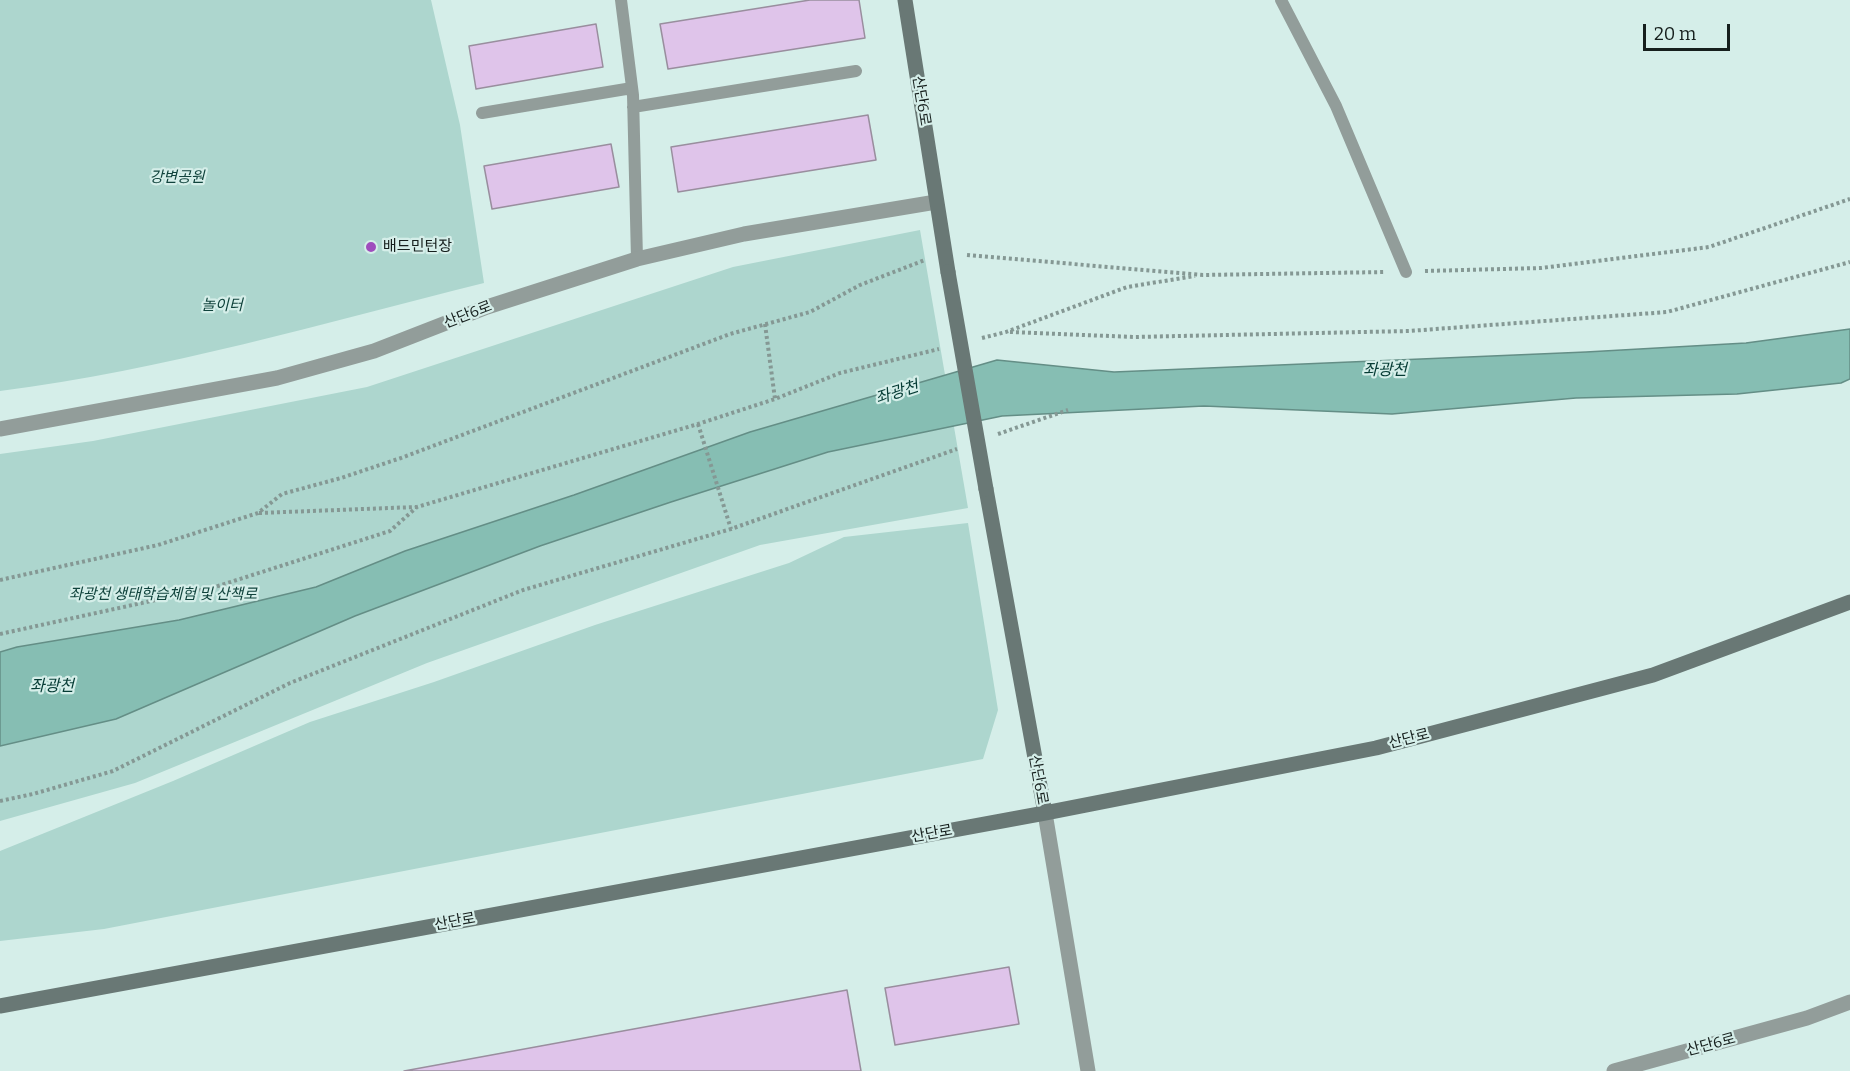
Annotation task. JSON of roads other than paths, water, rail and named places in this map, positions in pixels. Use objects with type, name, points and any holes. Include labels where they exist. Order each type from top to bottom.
[{"type":"street","name":"산단6로","points":[[905,0],[936,202],[1088,1071]]},
{"type":"street","name":"산단6로","points":[[0,429],[277,378],[375,351],[487,307],[637,260],[744,234],[936,202]]},
{"type":"street","name":"산단로","points":[[0,1006],[1044,813],[1376,748],[1653,675],[1850,602]]},
{"type":"street","name":"산단6로","points":[[1614,1071],[1807,1018],[1850,1002]]},
{"type":"lane","points":[[621,0],[632,88],[637,260]]},
{"type":"lane","points":[[1281,0],[1336,106],[1406,272]]},
{"type":"lane","points":[[633,107],[856,71]]},
{"type":"lane","points":[[482,113],[632,88]]},
{"type":"water","name":"좌광천","points":[[1850,329],[1850,379],[1841,383],[1737,394],[1576,398],[1392,414],[1204,406],[1002,416],[828,452],[540,546],[355,616],[116,719],[0,746],[0,652],[17,647],[179,620],[316,587],[405,551],[574,495],[750,432],[997,360],[1114,372],[1746,343]]},
{"type":"place","name":"배드민턴장","points":[[371,247]]},
{"type":"park label","name":"강변공원","points":[[177,178]]},
{"type":"park label","name":"놀이터","points":[[222,306]]},
{"type":"park label","name":"좌광천 생태학습체험 및 산책로","points":[[163,595]]}]
